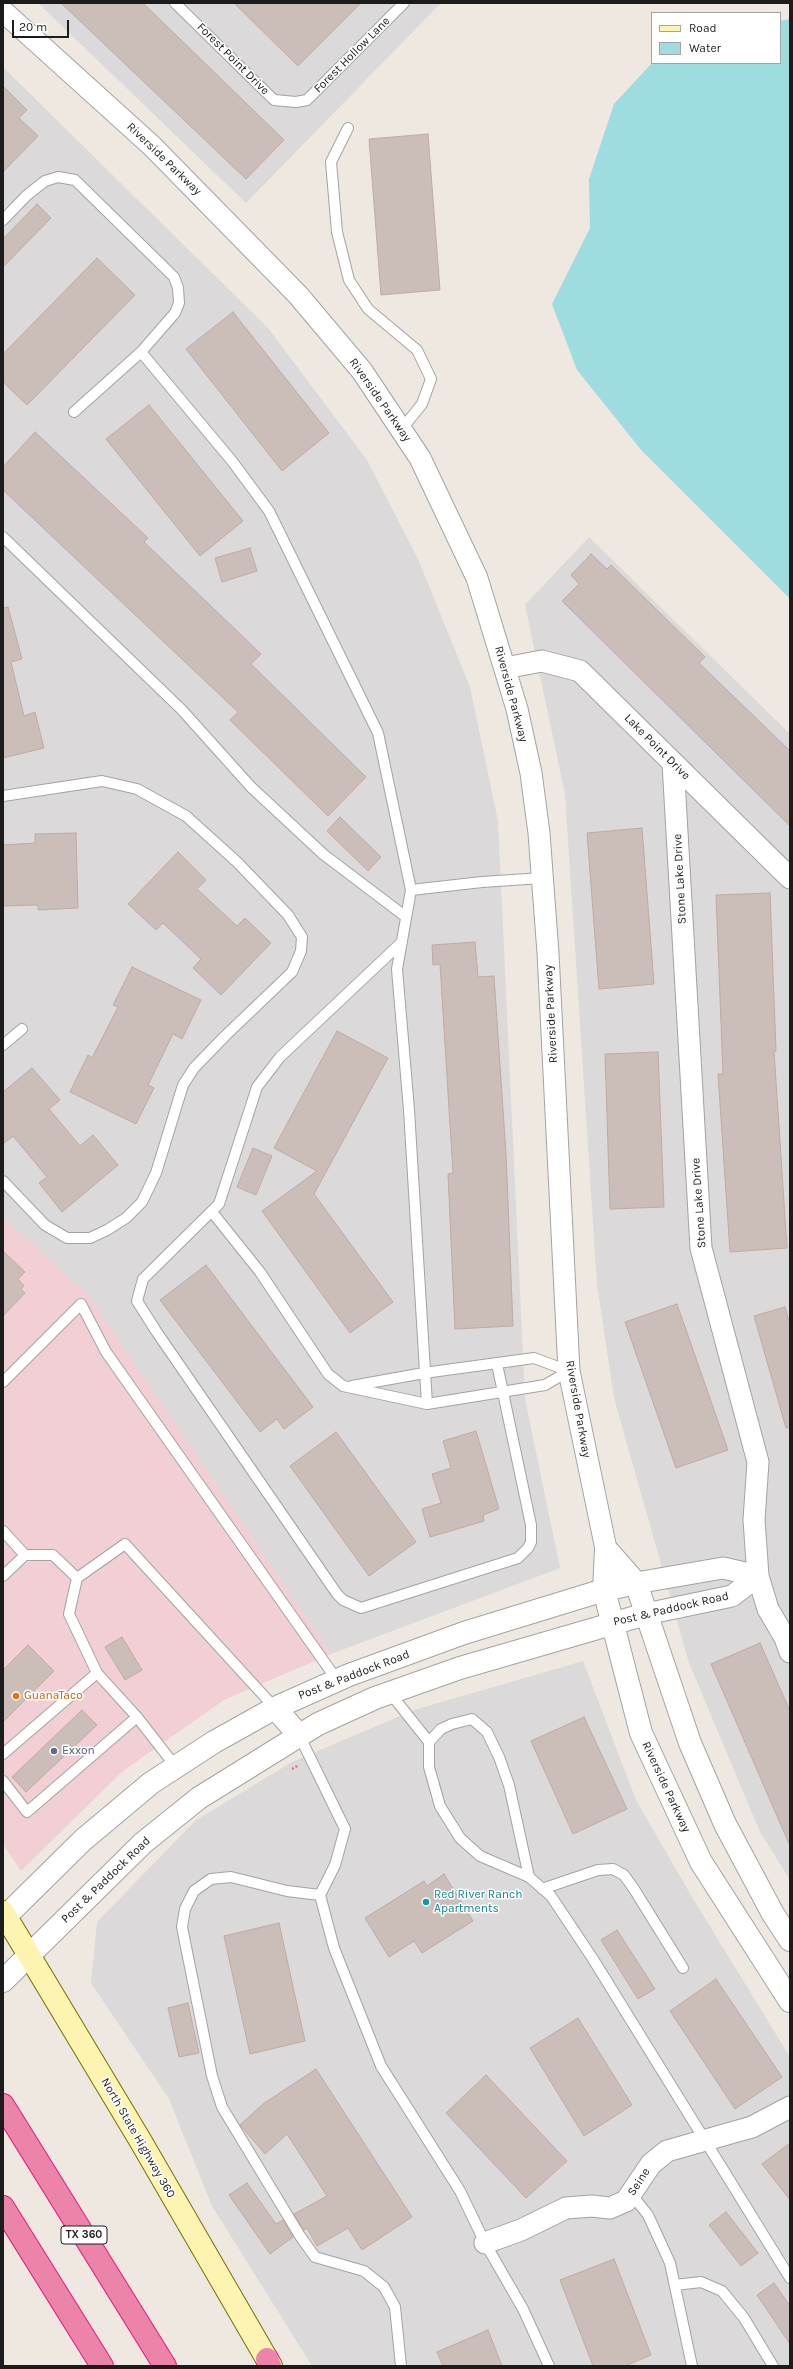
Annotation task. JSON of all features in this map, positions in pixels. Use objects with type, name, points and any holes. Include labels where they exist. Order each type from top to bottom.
[{"type":"highway","name":"TX 360","points":[[3,2105],[165,2366]]},
{"type":"highway","points":[[3,2207],[102,2366]]},
{"type":"main road","name":"North State Highway 360","points":[[4,1916],[29,1955],[269,2364]]},
{"type":"street","name":"Riverside Parkway","points":[[7,11],[152,146],[298,295],[362,371],[420,458],[477,578],[517,709],[531,773],[548,953],[569,1371],[606,1550],[604,1590],[642,1733],[701,1862],[790,2001]]},
{"type":"street","name":"Lake Point Drive","points":[[505,668],[542,661],[580,671],[790,878]]},
{"type":"street","name":"Stone Lake Drive","points":[[673,763],[701,1248],[758,1462],[754,1520],[758,1576],[768,1609],[785,1638],[790,1652]]},
{"type":"street","points":[[606,1550],[636,1583],[690,1743],[725,1824],[773,1914],[790,1940]]},
{"type":"street","name":"Post & Paddock Road","points":[[4,1916],[83,1840],[151,1783],[214,1742],[275,1708],[337,1680],[464,1633],[604,1590],[723,1568],[758,1576]]},
{"type":"street","name":"Post & Paddock Road","points":[[3,1981],[148,1838],[199,1798],[318,1724],[390,1693],[460,1668],[613,1622],[732,1596],[758,1576]]},
{"type":"street","points":[[275,1708],[299,1735]]},
{"type":"street","name":"Seine","points":[[485,2243],[521,2230],[566,2208],[592,2206],[610,2208],[626,2201],[632,2195],[650,2164],[667,2151],[752,2127],[790,2107]]},
{"type":"lane","name":"Forest Point Drive","points":[[176,3],[274,100],[296,102]]},
{"type":"lane","name":"Forest Hollow Lane","points":[[296,102],[307,100],[404,3]]},
{"type":"lane","points":[[348,128],[331,162],[337,232],[349,280],[368,309],[416,350],[432,379],[422,404],[401,430]]},
{"type":"lane","points":[[3,220],[26,196],[45,181],[58,178],[75,180],[174,277],[178,288],[179,303],[175,313],[141,352],[74,412]]},
{"type":"lane","points":[[141,352],[232,461],[269,511],[378,733],[411,890],[397,969],[409,1110],[427,1404]]},
{"type":"lane","points":[[3,537],[182,710],[251,787],[323,854],[406,917]]},
{"type":"lane","points":[[3,796],[102,781],[137,789],[186,816],[238,862],[288,915],[302,937],[301,951],[292,972],[220,1041],[194,1068],[183,1085],[156,1173],[142,1202],[126,1218],[107,1230],[90,1238],[67,1238],[45,1225],[3,1181]]},
{"type":"lane","points":[[411,890],[474,882],[542,878]]},
{"type":"lane","points":[[402,942],[280,1058],[257,1087],[219,1204],[143,1279],[137,1301],[300,1543],[343,1600],[361,1608],[518,1558],[524,1554],[531,1542],[531,1525],[496,1364]]},
{"type":"lane","points":[[3,1045],[22,1029]]},
{"type":"lane","points":[[212,1212],[260,1272],[328,1374],[336,1383],[427,1404],[545,1385],[569,1371]]},
{"type":"lane","points":[[3,1382],[81,1304],[106,1352],[337,1680]]},
{"type":"lane","points":[[347,1386],[424,1373],[534,1358],[569,1371]]},
{"type":"lane","points":[[3,1532],[25,1555]]},
{"type":"lane","points":[[176,1767],[137,1717],[97,1673],[69,1614],[77,1578],[125,1544],[275,1708]]},
{"type":"lane","points":[[3,1576],[25,1555],[53,1555],[77,1578]]},
{"type":"lane","points":[[3,1754],[97,1673]]},
{"type":"lane","points":[[390,1693],[429,1742],[429,1767],[440,1806],[460,1838],[480,1856],[529,1877],[550,1896],[593,1959],[790,2278]]},
{"type":"lane","points":[[3,1781],[27,1812],[137,1717]]},
{"type":"lane","points":[[429,1742],[441,1729],[452,1724],[472,1719],[487,1732],[500,1757],[509,1786],[529,1877]]},
{"type":"lane","points":[[299,1735],[345,1829],[335,1865],[320,1895],[334,1948],[381,2066],[460,2191],[485,2243],[524,2309],[549,2366]]},
{"type":"lane","points":[[542,1889],[598,1870],[613,1869],[624,1875],[683,1968]]},
{"type":"lane","points":[[320,1895],[287,1891],[231,1877],[211,1880],[194,1890],[185,1909],[182,1927],[212,2076],[222,2107],[300,2236],[315,2257],[364,2271],[384,2287],[395,2307],[401,2366]]},
{"type":"lane","points":[[632,2195],[648,2215],[660,2237],[670,2263],[692,2366]]},
{"type":"lane","points":[[675,2285],[701,2282],[722,2291],[744,2318],[774,2366]]},
{"type":"shaded area","points":[[38,3],[441,3],[246,203]]},
{"type":"shaded area","points":[[3,67],[268,328],[367,460],[418,559],[470,687],[498,821],[525,1399],[560,1568],[331,1654],[88,1295],[3,1217]]},
{"type":"shaded area","points":[[589,537],[790,734],[790,1880],[760,1832],[689,1663],[614,1398],[597,1284],[565,794],[525,605]]},
{"type":"shaded area","points":[[3,1217],[88,1295],[331,1654],[224,1700],[123,1771],[21,1871],[3,1844]]},
{"type":"shaded area","name":"Red River Ranch Apartments","points":[[583,1661],[636,1800],[692,1897],[790,2057],[790,2366],[312,2366],[212,2206],[169,2099],[91,1983],[97,1922],[196,1820],[292,1762],[414,1710]]},
{"type":"water","points":[[790,19],[790,599],[642,451],[577,370],[552,304],[590,228],[589,179],[614,104],[651,64],[781,64],[781,21]]},
{"type":"building","points":[[61,3],[143,3],[284,140],[246,179]]},
{"type":"building","points":[[234,3],[361,3],[298,66]]},
{"type":"building","points":[[3,86],[27,110],[19,118],[38,136],[3,172]]},
{"type":"building","points":[[428,134],[440,290],[381,295],[369,139]]},
{"type":"building","points":[[37,204],[51,218],[3,267],[3,239]]},
{"type":"building","points":[[97,258],[135,295],[27,405],[3,382],[3,354]]},
{"type":"building","points":[[233,312],[329,433],[282,471],[186,349]]},
{"type":"building","points":[[149,405],[243,521],[200,556],[106,439]]},
{"type":"building","points":[[35,432],[148,538],[144,542],[261,654],[251,664],[366,777],[328,816],[230,720],[238,712],[3,490],[3,467]]},
{"type":"building","points":[[250,548],[257,571],[222,582],[215,558]]},
{"type":"building","points":[[591,554],[607,569],[611,565],[705,657],[699,663],[790,751],[790,826],[562,601],[579,584],[571,575]]},
{"type":"building","points":[[8,607],[22,659],[11,662],[24,716],[35,712],[44,748],[3,758],[3,608]]},
{"type":"building","points":[[340,817],[381,857],[368,871],[327,831]]},
{"type":"building","points":[[642,828],[654,984],[599,989],[587,833]]},
{"type":"building","points":[[76,833],[78,908],[38,910],[38,905],[3,906],[3,845],[35,843],[35,834]]},
{"type":"building","points":[[178,852],[206,880],[197,889],[237,926],[245,918],[271,943],[221,995],[193,968],[201,959],[163,923],[156,930],[128,904]]},
{"type":"building","points":[[770,893],[776,1051],[774,1051],[787,1248],[730,1252],[718,1074],[723,1074],[716,895]]},
{"type":"building","points":[[475,942],[478,977],[494,976],[506,1154],[513,1326],[455,1329],[448,1174],[453,1173],[440,964],[433,965],[432,945]]},
{"type":"building","points":[[132,967],[201,1000],[182,1039],[173,1034],[148,1085],[154,1088],[136,1124],[70,1092],[88,1055],[92,1058],[118,1007],[113,1005]]},
{"type":"building","points":[[337,1031],[388,1058],[314,1194],[393,1302],[350,1333],[262,1211],[317,1171],[274,1148]]},
{"type":"building","points":[[658,1052],[664,1207],[610,1209],[605,1054]]},
{"type":"building","points":[[32,1068],[60,1100],[49,1109],[80,1146],[93,1135],[118,1165],[62,1212],[39,1183],[47,1177],[13,1136],[3,1144],[3,1092]]},
{"type":"building","points":[[253,1148],[272,1156],[256,1195],[237,1187]]},
{"type":"building","points":[[3,1251],[25,1272],[18,1279],[24,1286],[21,1289],[25,1293],[3,1316]]},
{"type":"building","points":[[206,1265],[313,1407],[284,1429],[277,1419],[260,1432],[160,1300]]},
{"type":"building","points":[[677,1304],[728,1450],[676,1468],[625,1322]]},
{"type":"building","points":[[785,1307],[790,1324],[790,1428],[786,1428],[754,1316]]},
{"type":"building","points":[[476,1431],[499,1509],[483,1515],[484,1521],[430,1537],[422,1509],[441,1503],[432,1474],[451,1468],[443,1441]]},
{"type":"building","points":[[336,1432],[416,1542],[369,1576],[290,1466]]},
{"type":"building","points":[[122,1637],[142,1670],[125,1680],[105,1647]]},
{"type":"building","points":[[760,1643],[790,1711],[790,1846],[711,1664]]},
{"type":"building","name":"GuanaTaco","points":[[28,1645],[54,1671],[3,1722],[3,1670]]},
{"type":"building","name":"Exxon","points":[[82,1710],[97,1725],[26,1792],[12,1777]]},
{"type":"building","points":[[584,1717],[627,1809],[573,1834],[531,1741]]},
{"type":"building","name":"Red River Ranch Apartments","points":[[444,1874],[473,1921],[422,1953],[414,1941],[389,1957],[365,1918],[424,1881],[427,1886]]},
{"type":"building","points":[[279,1923],[305,2041],[250,2054],[224,1936]]},
{"type":"building","points":[[617,1930],[655,1989],[638,1999],[601,1940]]},
{"type":"building","points":[[716,1979],[782,2077],[735,2109],[670,2011]]},
{"type":"building","points":[[188,2003],[199,2053],[179,2057],[168,2008]]},
{"type":"building","points":[[578,2018],[632,2105],[584,2136],[530,2048]]},
{"type":"building","points":[[316,2069],[412,2217],[362,2250],[348,2228],[317,2246],[307,2228],[304,2230],[294,2214],[327,2196],[287,2134],[265,2154],[240,2125],[263,2104]]},
{"type":"building","points":[[486,2075],[567,2161],[526,2198],[446,2113]]},
{"type":"building","points":[[790,2143],[790,2200],[762,2164]]},
{"type":"building","points":[[247,2183],[276,2224],[283,2220],[293,2237],[270,2254],[229,2195]]},
{"type":"building","points":[[726,2212],[758,2253],[741,2266],[709,2225]]},
{"type":"building","points":[[614,2259],[651,2355],[625,2366],[593,2366],[560,2280]]},
{"type":"building","points":[[774,2283],[790,2306],[790,2344],[757,2295]]},
{"type":"building","points":[[488,2330],[502,2366],[443,2366],[437,2352]]},
{"type":"place","name":"GuanaTaco","points":[[16,1696]]},
{"type":"place","name":"Exxon","points":[[54,1751]]},
{"type":"place","name":"Red River Ranch Apartments","points":[[426,1902]]}]
